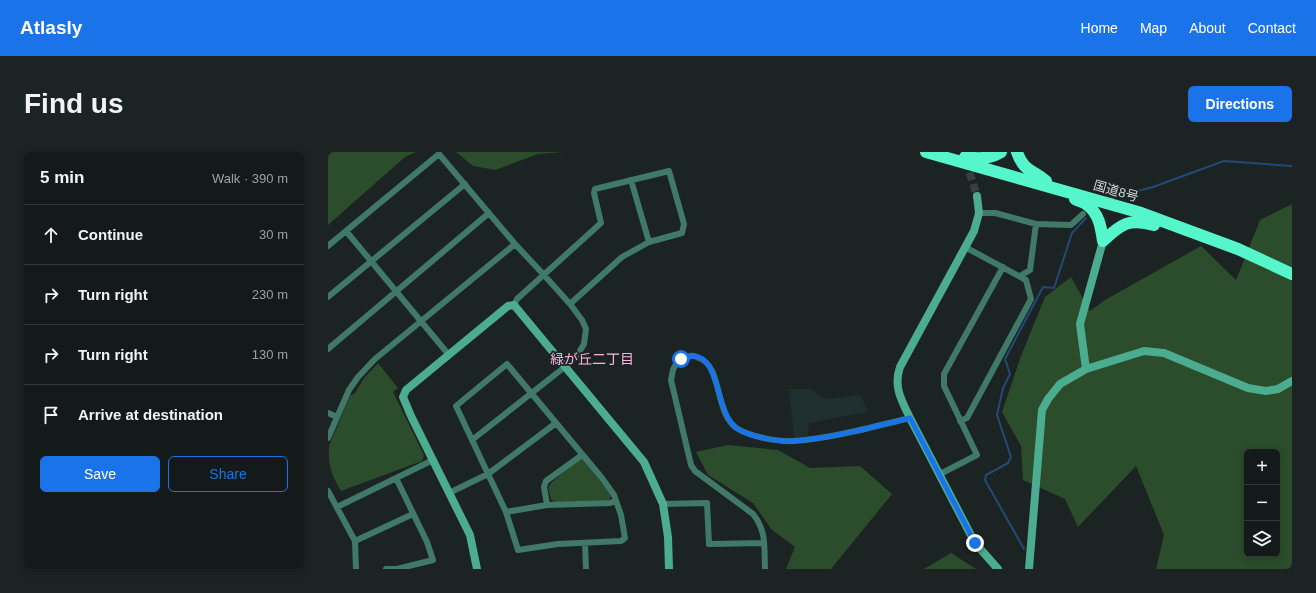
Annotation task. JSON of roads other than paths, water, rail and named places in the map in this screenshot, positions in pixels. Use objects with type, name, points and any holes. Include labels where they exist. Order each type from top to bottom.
[{"type":"highway","name":"国道8号","points":[[926,152],[1138,212],[1238,249],[1292,274]]},
{"type":"highway","points":[[938,152],[976,158],[994,156],[1001,152]]},
{"type":"highway","points":[[1017,152],[1020,161],[1026,168],[1076,200],[1086,204],[1094,211],[1099,221],[1104,241]]},
{"type":"highway","points":[[1104,241],[1117,228],[1130,222],[1141,221],[1238,249]]},
{"type":"street","points":[[328,246],[439,154],[515,244],[570,304],[582,320],[586,329],[584,344],[578,354],[566,366],[472,440]]},
{"type":"street","points":[[514,305],[517,299],[601,223],[594,192],[595,189],[669,171],[684,224],[682,233],[649,242],[622,257],[570,304]]},
{"type":"street","points":[[631,180],[649,242]]},
{"type":"street","points":[[328,297],[465,184]]},
{"type":"street","points":[[977,196],[979,213],[974,231],[910,347],[898,374],[897,388],[910,418],[975,543],[998,569]]},
{"type":"street","points":[[328,349],[489,213]]},
{"type":"street","points":[[979,213],[995,213],[1036,224],[1071,225],[1083,214]]},
{"type":"street","points":[[1020,276],[1030,270],[1036,224]]},
{"type":"street","points":[[346,231],[395,292],[449,355]]},
{"type":"street","points":[[1086,369],[1080,324],[1104,241]]},
{"type":"street","points":[[328,438],[349,390],[358,377],[376,359],[515,244]]},
{"type":"street","points":[[960,421],[967,418],[1031,299],[1026,280],[965,247]]},
{"type":"street","points":[[940,474],[977,455],[944,386],[944,374],[1003,267]]},
{"type":"street","points":[[478,569],[470,535],[403,397],[406,390],[508,306],[514,305]]},
{"type":"street","points":[[514,305],[644,462],[663,504],[668,537],[669,569]]},
{"type":"street","points":[[1029,569],[1042,410],[1048,399],[1060,384],[1086,369],[1144,351],[1164,352],[1248,388],[1266,391],[1278,389],[1292,381]]},
{"type":"street","points":[[765,569],[763,532],[759,522],[753,514],[695,471],[691,465],[671,380],[673,368],[681,359],[693,356],[702,359],[709,365],[728,420],[737,429],[754,436],[793,441],[826,436],[910,418]]},
{"type":"street","points":[[507,364],[556,424],[614,494],[615,501],[621,515],[625,538],[621,541],[558,544],[518,550],[506,512],[456,406],[507,364]]},
{"type":"street","points":[[328,413],[337,417]]},
{"type":"street","points":[[449,493],[488,474],[556,424]]},
{"type":"street","points":[[547,505],[544,486],[546,481],[582,455]]},
{"type":"street","points":[[336,507],[433,460]]},
{"type":"street","points":[[386,569],[398,568],[433,560],[427,542],[396,478]]},
{"type":"street","points":[[328,491],[355,541],[356,569]]},
{"type":"street","points":[[506,512],[547,505],[610,503],[615,501]]},
{"type":"street","points":[[663,504],[707,503],[709,544],[764,543]]},
{"type":"street","points":[[355,541],[413,514]]},
{"type":"street","points":[[585,543],[586,569]]},
{"type":"waterway","points":[[1122,195],[1153,187],[1224,161],[1292,166]]},
{"type":"waterway","points":[[1024,549],[985,480],[986,475],[1008,463],[1011,457],[997,415],[1003,388],[1010,374],[1005,359],[1043,287],[1054,288],[1072,233],[1086,218]]},
{"type":"tunnel","points":[[966,161],[977,196]]},
{"type":"tunnel","points":[[1102,201],[1119,193]]},
{"type":"district","name":"緑が丘二丁目","points":[[592,359]]}]
